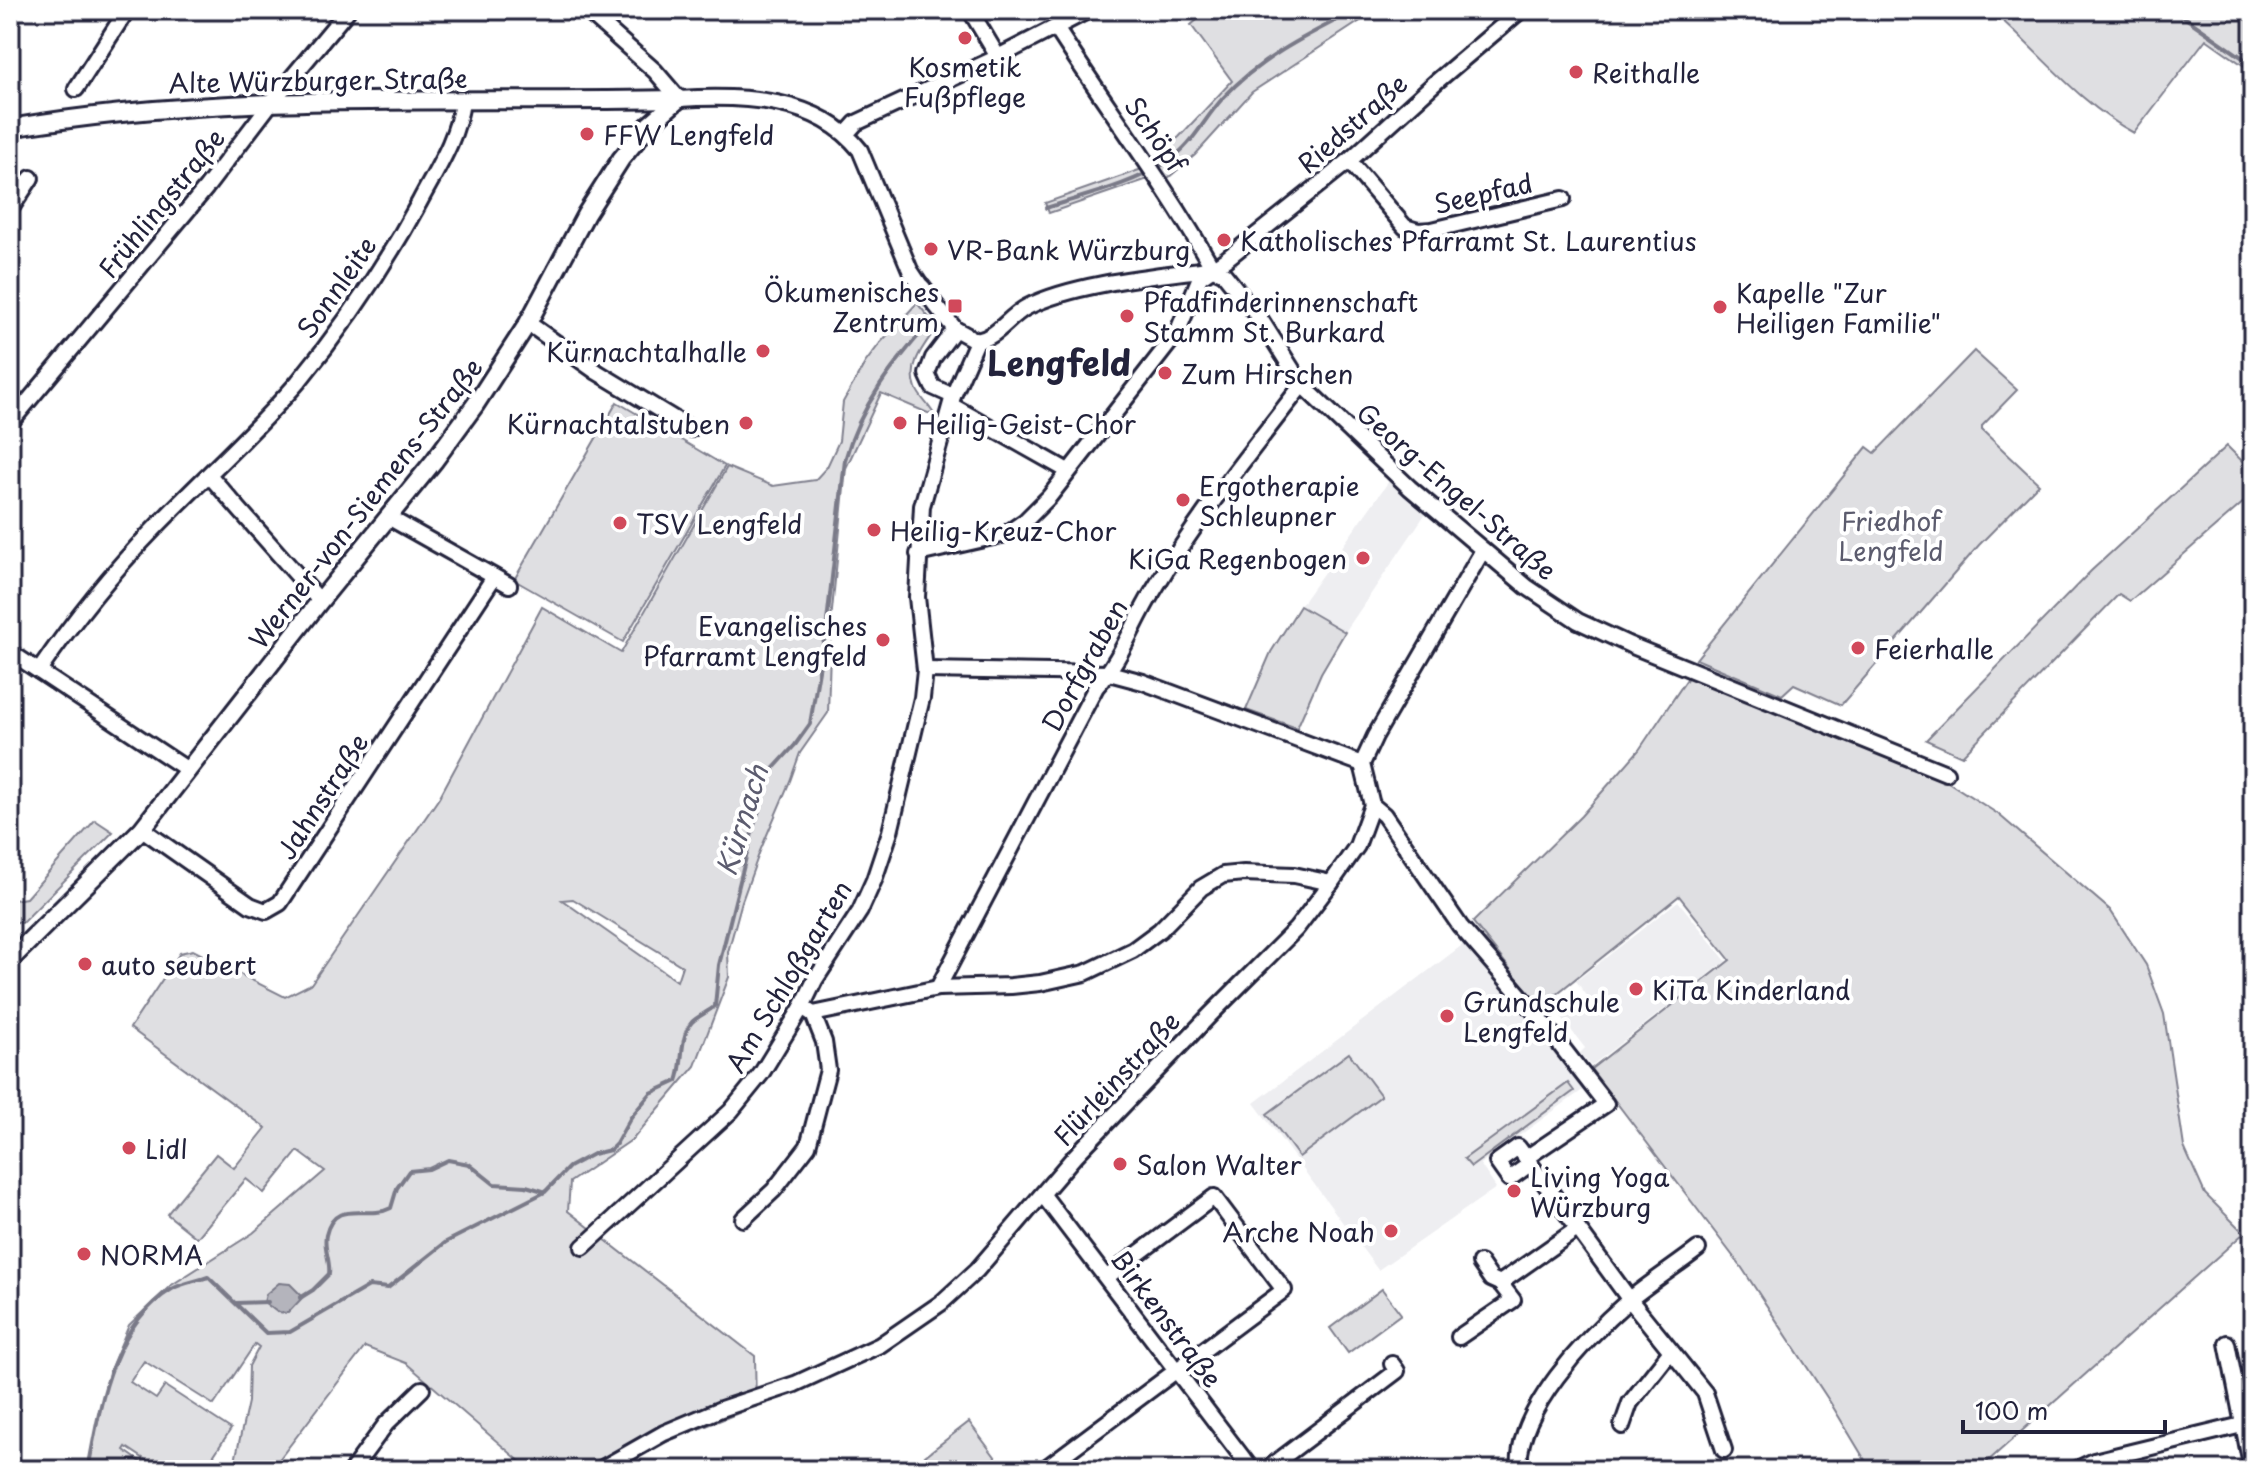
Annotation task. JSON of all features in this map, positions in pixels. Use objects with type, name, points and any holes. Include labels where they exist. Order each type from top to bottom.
[{"type":"street","points":[[76,89],[127,10]]},
{"type":"street","name":"Frühlingstraße","points":[[10,423],[206,188],[348,10]]},
{"type":"street","points":[[586,10],[655,71],[679,99],[710,97],[772,102],[801,109],[847,133],[860,150],[910,270],[955,329],[965,337],[977,341],[991,338],[1026,308],[1054,297],[1119,281],[1213,269]]},
{"type":"street","points":[[970,10],[998,57]]},
{"type":"street","points":[[847,133],[856,123],[998,57],[1089,10]]},
{"type":"street","name":"Riedstraße","points":[[918,554],[1006,534],[1025,521],[1049,497],[1177,333],[1200,277],[1349,161],[1521,10]]},
{"type":"street","name":"Schöpf","points":[[1056,28],[1184,217],[1213,269]]},
{"type":"street","name":"Alte Würzburger Straße","points":[[10,128],[151,108],[679,99]]},
{"type":"street","name":"Werner-von-Siemens-Straße","points":[[10,960],[142,829],[388,517],[475,405],[528,323],[586,214],[621,159],[649,125],[679,99]]},
{"type":"street","points":[[629,100],[649,125]]},
{"type":"street","name":"Sonnleite","points":[[39,671],[68,628],[107,581],[298,381],[361,296],[406,228],[446,151],[460,116],[462,101]]},
{"type":"street","name":"Seepfad","points":[[1349,161],[1405,227],[1418,231],[1563,199]]},
{"type":"street","points":[[10,210],[31,178]]},
{"type":"street","name":"Georg-Engel-Straße","points":[[1213,269],[1224,274],[1261,320],[1302,385],[1410,488],[1527,587],[1578,621],[1643,650],[1946,773]]},
{"type":"street","points":[[528,323],[597,372],[691,429]]},
{"type":"street","points":[[955,329],[933,358],[927,374],[933,387],[1068,471]]},
{"type":"street","name":"Am Schloßgarten","points":[[583,1247],[697,1145],[731,1111],[761,1074],[808,1010],[815,980],[860,911],[874,880],[893,819],[922,698],[925,670],[917,597],[922,506],[952,400],[977,341]]},
{"type":"street","name":"Dorfgraben","points":[[938,988],[1096,687],[1109,673],[1152,592],[1199,522],[1302,385]]},
{"type":"street","points":[[209,475],[320,601]]},
{"type":"street","points":[[388,517],[509,585]]},
{"type":"street","points":[[1483,550],[1381,724],[1362,764],[1372,805],[1384,815],[1460,926],[1533,1010],[1606,1104],[1528,1161],[1630,1300],[1705,1393],[1724,1450]]},
{"type":"street","name":"Jahnstraße","points":[[142,829],[250,905],[266,911],[280,903],[494,577]]},
{"type":"street","points":[[10,652],[188,770]]},
{"type":"street","points":[[925,670],[1109,673],[1143,682],[1362,764]]},
{"type":"street","name":"Flürleinstraße","points":[[599,1470],[664,1433],[806,1379],[880,1345],[941,1303],[977,1270],[1074,1157],[1171,1054],[1296,929],[1357,846],[1372,805]]},
{"type":"street","points":[[743,1219],[774,1190],[808,1146],[828,1070],[824,1042],[808,1010],[938,988],[1011,986],[1085,973],[1133,950],[1160,930],[1201,888],[1223,875],[1294,875],[1331,883]]},
{"type":"street","name":"Birkenstraße","points":[[1043,1195],[1252,1470]]},
{"type":"street","points":[[1043,1470],[1284,1290],[1214,1197],[1107,1277]]},
{"type":"street","points":[[1500,1283],[1577,1229]]},
{"type":"street","points":[[1520,1470],[1524,1435],[1536,1408],[1576,1355],[1630,1300],[1698,1249]]},
{"type":"street","points":[[1459,1337],[1513,1300],[1500,1283],[1491,1279],[1480,1263]]},
{"type":"street","points":[[2227,1343],[2252,1470]]},
{"type":"street","points":[[1622,1426],[1630,1403],[1671,1351]]},
{"type":"street","points":[[1266,1470],[1397,1371],[1392,1364]]},
{"type":"street","points":[[352,1470],[386,1424],[422,1389]]},
{"type":"street","points":[[2075,1470],[2094,1461],[2242,1425]]},
{"type":"shaded area","name":"KiGa Regenbogen","points":[[1389,481],[1426,513],[1345,632],[1300,606]]},
{"type":"shaded area","name":"KiTa Kinderland","points":[[1678,901],[1726,961],[1591,1066],[1580,1053],[1585,1048],[1561,1017],[1588,997],[1576,981]]},
{"type":"shaded area","name":"Grundschule Lengfeld","points":[[1465,943],[1584,1089],[1480,1164],[1496,1188],[1378,1270],[1254,1103]]},
{"type":"shaded area","points":[[279,1283],[290,1284],[303,1297],[288,1313],[277,1312],[264,1302],[266,1294]]},
{"type":"green space","points":[[1209,10],[1377,10],[1252,92],[1195,155],[1168,178],[1145,180],[1049,213],[1045,203],[1139,170],[1179,137],[1232,81],[1191,25]]},
{"type":"green space","points":[[2009,10],[2253,10],[2253,72],[2206,39],[2134,133],[2081,96],[2002,20]]},
{"type":"green space","points":[[917,303],[937,327],[922,348],[914,371],[916,388],[935,416],[881,393],[846,468],[831,621],[828,713],[800,753],[760,851],[728,952],[729,977],[695,1066],[633,1139],[570,1182],[568,1211],[755,1356],[756,1406],[646,1450],[613,1470],[530,1470],[406,1363],[365,1347],[271,1470],[233,1470],[248,1402],[249,1366],[259,1347],[255,1344],[214,1405],[144,1361],[130,1382],[156,1399],[165,1386],[231,1429],[204,1470],[161,1470],[126,1447],[124,1450],[152,1470],[87,1470],[109,1372],[129,1325],[170,1286],[253,1233],[325,1171],[298,1151],[264,1193],[246,1179],[197,1238],[167,1214],[216,1154],[234,1168],[266,1128],[130,1028],[180,953],[193,950],[285,997],[311,984],[439,798],[542,607],[621,653],[727,467],[773,486],[815,480],[827,467],[839,441],[843,402],[881,342]],"holes":[[[573,899],[682,966],[677,981],[562,900]]]},
{"type":"green space","name":"Friedhof Lengfeld","points":[[1974,351],[2017,390],[1982,426],[1982,430],[2039,484],[1979,545],[1841,705],[1794,684],[1782,695],[1696,659],[1867,447],[1875,453]]},
{"type":"green space","name":"TSV Lengfeld","points":[[617,402],[725,466],[623,642],[514,580]]},
{"type":"green space","points":[[2227,446],[2253,472],[2253,494],[2130,601],[2119,594],[1962,756],[1926,740],[2091,571]]},
{"type":"green space","points":[[1300,606],[1345,632],[1321,673],[1297,728],[1246,710],[1271,652]]},
{"type":"green space","points":[[1689,676],[1940,777],[1998,814],[2110,910],[2146,965],[2164,1014],[2184,1147],[2205,1194],[2244,1233],[1978,1470],[1871,1470],[1742,1268],[1591,1069],[1730,960],[1679,896],[1540,1007],[1473,922],[1581,816],[1639,750]]},
{"type":"green space","points":[[95,820],[113,832],[22,923],[10,921],[10,897],[14,900],[26,898]]},
{"type":"green space","points":[[1349,1053],[1381,1096],[1299,1157],[1267,1114]]},
{"type":"green space","points":[[1568,1083],[1574,1091],[1471,1167],[1464,1159]]},
{"type":"green space","points":[[1382,1289],[1401,1314],[1348,1353],[1330,1328]]},
{"type":"green space","points":[[969,1422],[1005,1470],[936,1470],[925,1456]]},
{"type":"waterway","name":"Kürnach","points":[[1046,208],[1123,183],[1167,162],[1191,140],[1223,98],[1253,71],[1286,48],[1356,10]]},
{"type":"waterway","points":[[2174,10],[2253,65]]},
{"type":"waterway","name":"Kürnach","points":[[88,1470],[104,1394],[122,1346],[151,1305],[172,1289],[208,1277],[266,1333],[290,1332],[369,1286],[388,1288],[446,1242],[545,1192],[569,1167],[593,1154],[610,1150],[651,1093],[677,1081],[688,1028],[694,1020],[715,1006],[719,965],[754,825],[773,769],[810,724],[827,622],[845,460],[860,421],[880,385],[932,320]]},
{"type":"waterway","name":"Kürnach","points":[[300,1298],[329,1274],[325,1240],[330,1223],[344,1213],[391,1208],[397,1188],[409,1171],[429,1169],[448,1160],[469,1164],[494,1184],[526,1186],[543,1191]]},
{"type":"waterway","name":"Kürnach","points":[[236,1303],[268,1302]]},
{"type":"place","name":"Kosmetik Fußpflege","points":[[965,38]]},
{"type":"place","name":"Reithalle","points":[[1576,72]]},
{"type":"place","name":"FFW Lengfeld","points":[[587,134]]},
{"type":"place","name":"Katholisches Pfarramt St. Laurentius","points":[[1224,240]]},
{"type":"place","name":"VR-Bank Würzburg","points":[[931,249]]},
{"type":"place","name":"Ökumenisches Zentrum","points":[[955,306]]},
{"type":"place","name":"Kapelle \"Zur Heiligen Familie\"","points":[[1720,307]]},
{"type":"place","name":"Pfadfinderinnenschaft Stamm St. Burkard","points":[[1127,316]]},
{"type":"place","name":"Kürnachtalhalle","points":[[763,351]]},
{"type":"place","name":"Zum Hirschen","points":[[1165,373]]},
{"type":"place","name":"Kürnachtalstuben","points":[[746,423]]},
{"type":"place","name":"Heilig-Geist-Chor","points":[[900,423]]},
{"type":"place","name":"Ergotherapie Schleupner","points":[[1183,500]]},
{"type":"place","name":"TSV Lengfeld","points":[[620,523]]},
{"type":"place","name":"Heilig-Kreuz-Chor","points":[[874,530]]},
{"type":"place","name":"KiGa Regenbogen","points":[[1363,558]]},
{"type":"place","name":"Evangelisches Pfarramt Lengfeld","points":[[883,640]]},
{"type":"place","name":"Feierhalle","points":[[1858,648]]},
{"type":"place","name":"auto seubert","points":[[85,964]]},
{"type":"place","name":"KiTa Kinderland","points":[[1636,989]]},
{"type":"place","name":"Grundschule Lengfeld","points":[[1447,1016]]},
{"type":"place","name":"Lidl","points":[[129,1148]]},
{"type":"place","name":"Salon Walter","points":[[1120,1164]]},
{"type":"place","name":"Living Yoga Würzburg","points":[[1514,1191]]},
{"type":"place","name":"Arche Noah","points":[[1391,1231]]},
{"type":"place","name":"NORMA","points":[[84,1254]]},
{"type":"district","name":"Lengfeld","points":[[1059,362]]}]
